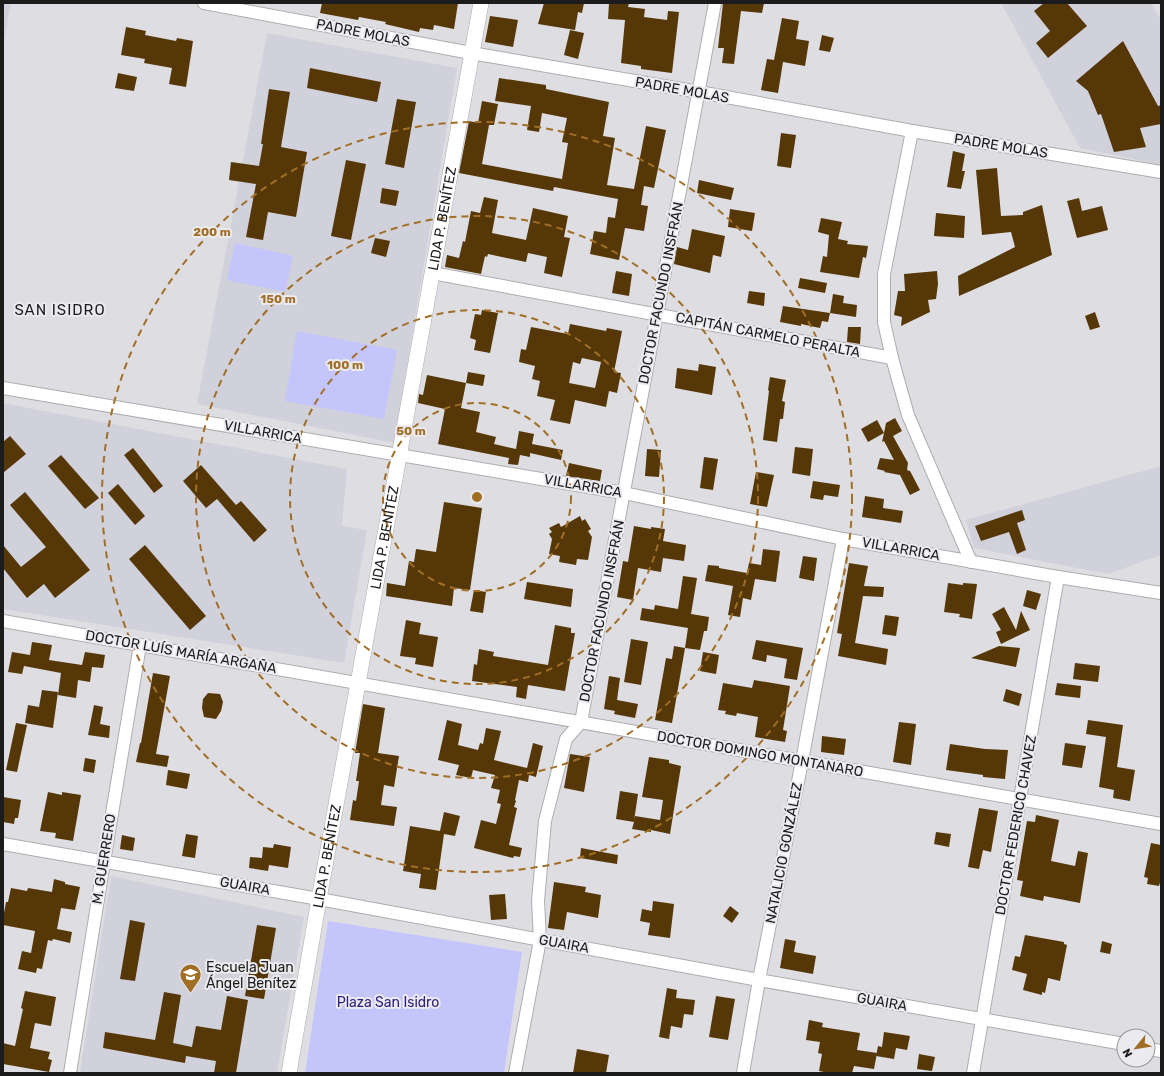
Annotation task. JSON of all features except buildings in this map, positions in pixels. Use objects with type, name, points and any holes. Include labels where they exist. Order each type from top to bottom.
[{"type":"street","name":"PADRE MOLAS","points":[[204,3],[248,7],[471,54],[699,92],[912,132],[1161,172]]},
{"type":"street","name":"LIDA P. BENÍTEZ","points":[[289,1073],[319,899],[481,3]]},
{"type":"street","name":"DOCTOR FACUNDO INSFRÁN","points":[[515,1073],[540,940],[538,901],[545,820],[566,739],[581,722],[715,3]]},
{"type":"street","points":[[912,132],[884,274],[884,322],[892,358],[908,415],[971,562]]},
{"type":"street","name":"CAPITÁN CARMELO PERALTA","points":[[432,273],[892,358]]},
{"type":"street","name":"VILLARRICA","points":[[3,388],[624,493],[843,539],[1058,578],[1161,593]]},
{"type":"street","name":"NATALICIO GONZÁLEZ","points":[[743,1073],[759,980],[802,761],[843,539]]},
{"type":"street","name":"DOCTOR FEDERICO CHAVEZ","points":[[973,1073],[1058,578]]},
{"type":"street","name":"DOCTOR LUÍS MARÍA ARGAÑA","points":[[3,621],[358,684]]},
{"type":"street","name":"M. GUERRERO","points":[[70,1073],[140,645]]},
{"type":"street","name":"DOCTOR DOMINGO MONTANARO","points":[[358,684],[1161,824]]},
{"type":"street","name":"GUAIRA","points":[[3,844],[319,899],[759,980],[1116,1043]]},
{"type":"shaded area","points":[[3,3],[11,3],[3,46]]},
{"type":"shaded area","points":[[1001,3],[1151,3],[1161,20],[1161,165],[1080,148]]},
{"type":"shaded area","points":[[267,33],[457,68],[394,443],[197,404]]},
{"type":"shaded area","points":[[3,403],[347,469],[342,526],[367,530],[344,663],[3,609]]},
{"type":"shaded area","points":[[1161,466],[1161,555],[1108,574],[974,548],[966,520]]},
{"type":"shaded area","name":"Escuela Juan Ángel Benítez","points":[[111,876],[304,917],[277,1073],[80,1073]]},
{"type":"green space","points":[[235,243],[293,256],[285,292],[227,280]]},
{"type":"green space","points":[[297,331],[397,350],[384,419],[285,401]]},
{"type":"green space","name":"Plaza San Isidro","points":[[328,921],[522,952],[504,1073],[305,1073]]},
{"type":"place","name":"Escuela Juan Ángel Benítez","points":[[191,994]]},
{"type":"district","name":"SAN ISIDRO","points":[[60,310]]}]
